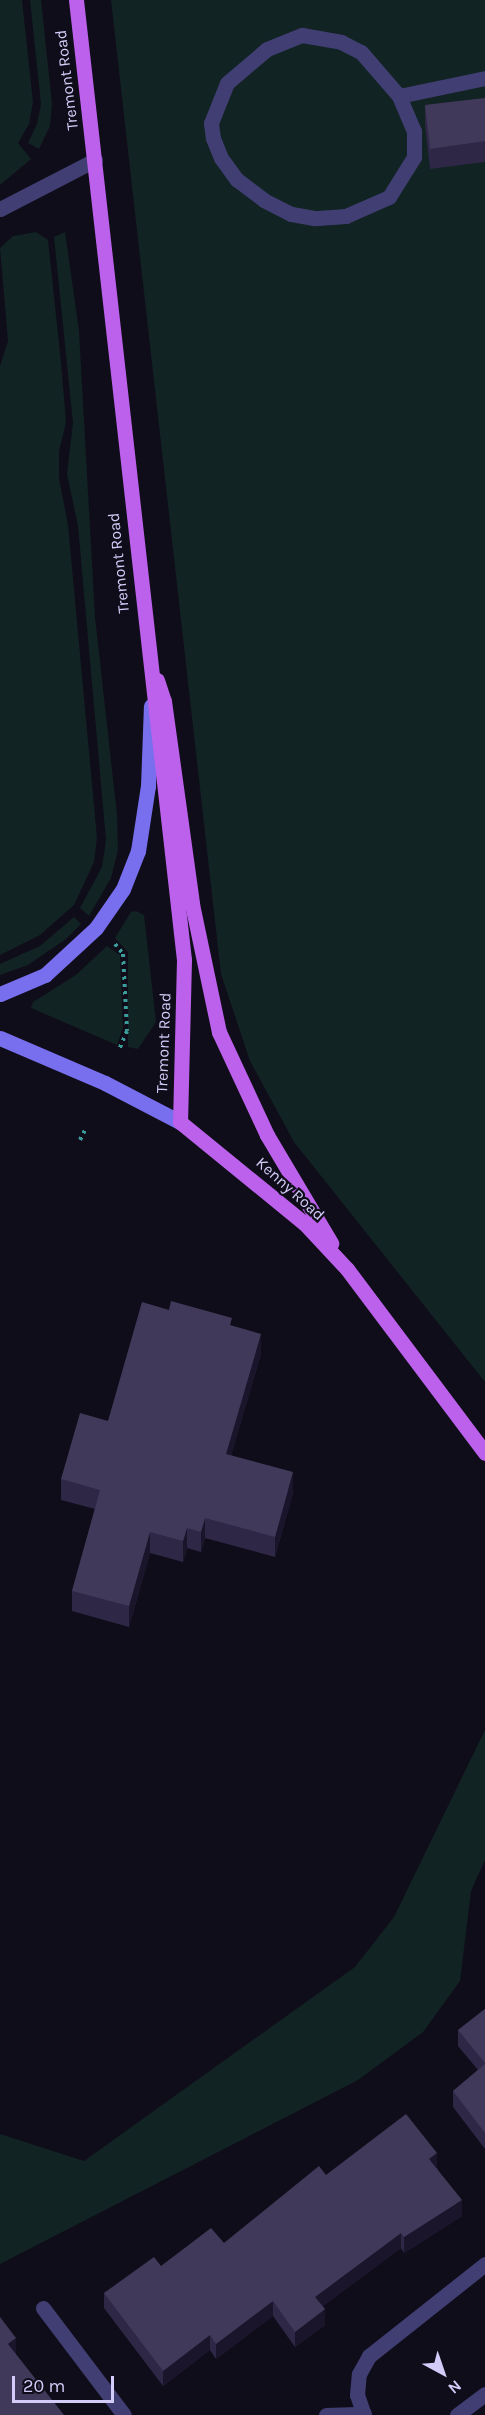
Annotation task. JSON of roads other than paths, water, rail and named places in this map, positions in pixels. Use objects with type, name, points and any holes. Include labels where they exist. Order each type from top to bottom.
[{"type":"main road","name":"Tremont Road","points":[[76,0],[151,691],[184,960],[180,1122]]},
{"type":"main road","points":[[149,658],[164,701],[192,904],[219,1032],[267,1135],[346,1269]]},
{"type":"main road","points":[[0,994],[45,975],[96,928],[123,889],[138,852],[148,786],[151,691]]},
{"type":"main road","name":"Kenny Road","points":[[0,1038],[97,1080],[180,1122],[304,1223],[346,1269],[485,1453]]},
{"type":"lane","points":[[302,35],[341,42],[375,65],[399,96],[414,131],[414,157],[389,197],[346,216],[314,218],[291,214],[264,200],[237,180],[221,158],[213,138],[211,123],[227,83],[287,38],[302,35]]},
{"type":"lane","points":[[399,96],[485,78]]},
{"type":"lane","points":[[0,209],[94,160]]},
{"type":"lane","points":[[326,2415],[364,2415],[357,2395],[359,2374],[369,2356],[485,2265]]},
{"type":"lane","points":[[43,2308],[124,2415]]},
{"type":"lane","points":[[458,2415],[485,2394]]}]
